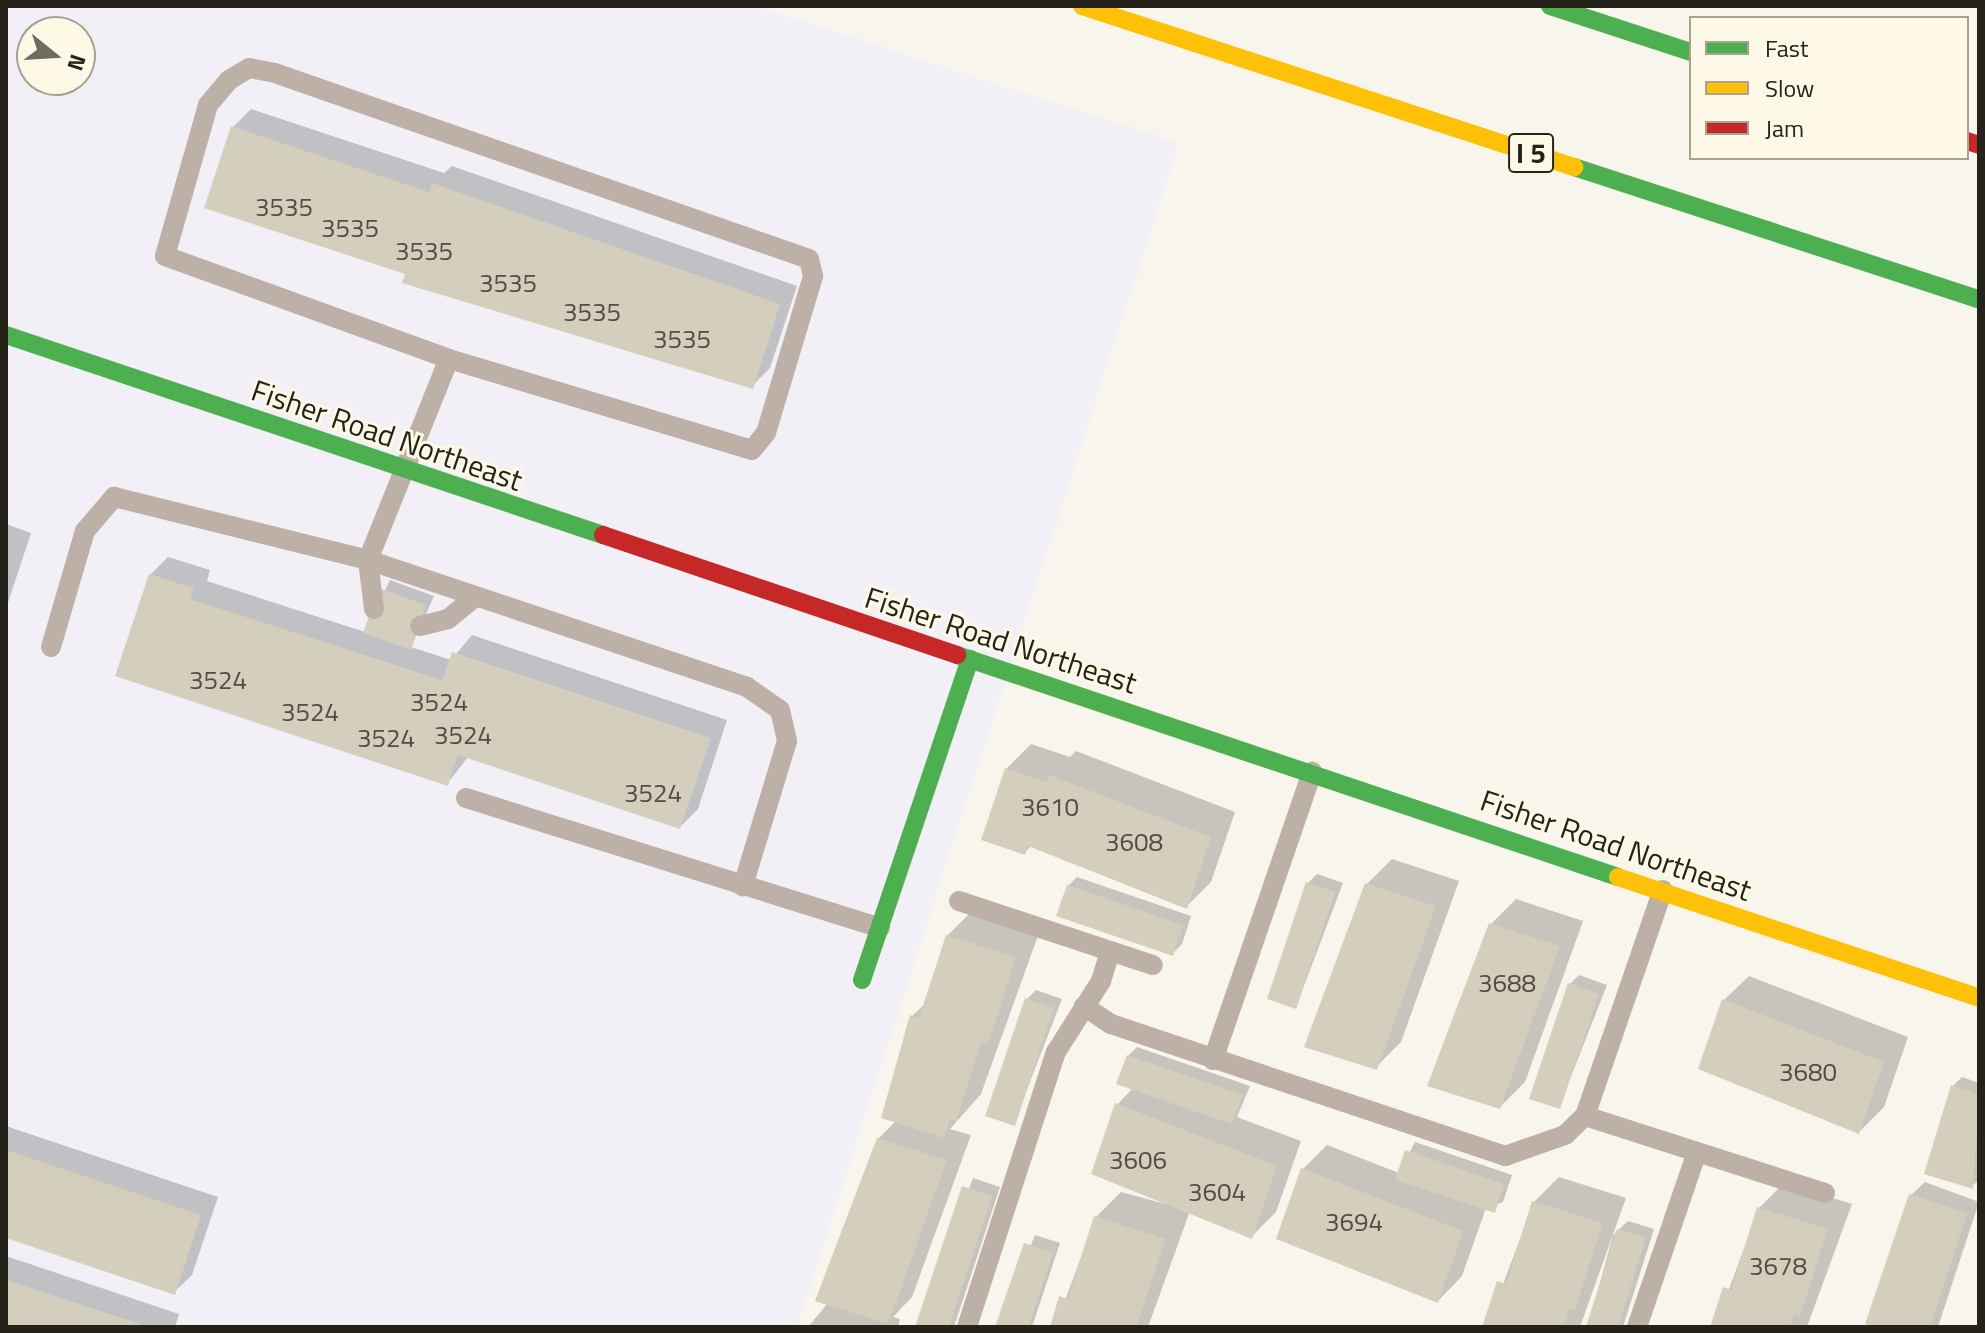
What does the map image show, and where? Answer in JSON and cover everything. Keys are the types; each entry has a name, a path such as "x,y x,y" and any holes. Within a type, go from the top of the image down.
{"main road":[{"name":"I 5","path":"1082,6 1979,299"},
{"path":"1550,6 1689,51"},
{"name":"Fisher Road Northeast","path":"6,335 1979,998"},
{"path":"862,980 970,659"}],"lane":[{"path":"249,68 275,73 809,259 809,291 766,433 752,450 449,359 165,256 208,105 229,80 249,68"},
{"path":"374,609 368,560 449,359"},
{"path":"51,647 85,531 114,497 148,500 368,560 747,687 780,710 787,741 743,886"},
{"path":"420,626 448,619 474,598"},
{"path":"1213,1060 1312,772"},
{"path":"466,798 880,928"},
{"path":"1084,1006 1111,1024 1505,1156 1565,1135 1585,1116 1663,890"},
{"path":"959,901 1153,965"},
{"path":"967,1327 1056,1052 1084,1006 1110,952"},
{"path":"1585,1116 1825,1193"},
{"path":"1637,1327 1697,1152"}],"shaded area":[{"path":"6,6 755,6 1179,143 797,1327 6,1327"}],"building":[{"path":"231,126 429,192 432,183 780,304 753,389 402,283 405,274 204,208"},
{"path":"149,574 194,588 190,599 442,680 452,652 711,738 680,829 458,755 448,786 115,676"},
{"path":"379,588 426,605 411,650 363,633"},
{"path":"1005,768 1047,782 1049,775 1211,837 1187,909 1028,846 1025,855 981,840"},
{"path":"1306,882 1335,892 1296,1009 1267,999"},
{"path":"1365,883 1436,906 1377,1070 1304,1047"},
{"path":"1067,885 1183,925 1173,956 1056,916"},
{"path":"1489,923 1560,946 1500,1109 1427,1086"},
{"path":"946,935 1016,957 988,1044 981,1042 956,1121 950,1119 944,1138 881,1118 910,1015 919,1018"},
{"path":"1568,983 1599,994 1560,1109 1529,1099"},
{"path":"1025,998 1054,1008 1015,1126 985,1116"},
{"path":"1722,999 1884,1062 1859,1134 1698,1069"},
{"path":"1127,1055 1243,1095 1232,1124 1116,1084"},
{"path":"1951,1085 1979,1094 1973,1189 1924,1174"},
{"path":"1115,1103 1277,1166 1252,1239 1091,1174"},
{"path":"877,1138 947,1160 888,1324 815,1301"},
{"path":"6,1150 201,1215 175,1295 6,1238"},
{"path":"1405,1150 1504,1184 1495,1213 1395,1180"},
{"path":"1301,1168 1463,1231 1438,1303 1276,1239"},
{"path":"962,1186 992,1196 949,1327 915,1327"},
{"path":"1909,1194 1967,1213 1930,1327 1873,1327 1865,1324"},
{"path":"1532,1201 1603,1223 1575,1310 1569,1308 1563,1327 1482,1327 1497,1281 1506,1284"},
{"path":"1757,1207 1828,1229 1800,1316 1794,1314 1790,1327 1710,1327 1723,1287 1731,1290"},
{"path":"1094,1216 1165,1239 1137,1326 1050,1327 1059,1296 1068,1299"},
{"path":"1617,1229 1646,1238 1618,1327 1586,1327"},
{"path":"1024,1243 1053,1252 1028,1327 995,1327"},
{"path":"6,1280 146,1326 146,1327 6,1327"}],"traffic: fast":[{"path":"1550,6 1689,51"},
{"path":"1574,167 1979,299"},
{"path":"6,335 603,535"},
{"path":"957,655 1618,877"},
{"path":"862,980 970,659"}],"traffic: slow":[{"path":"1082,6 1574,167"},
{"path":"1618,877 1979,998"}],"traffic: jam":[{"path":"1969,142 1979,145"},
{"path":"603,535 957,655"}]}
